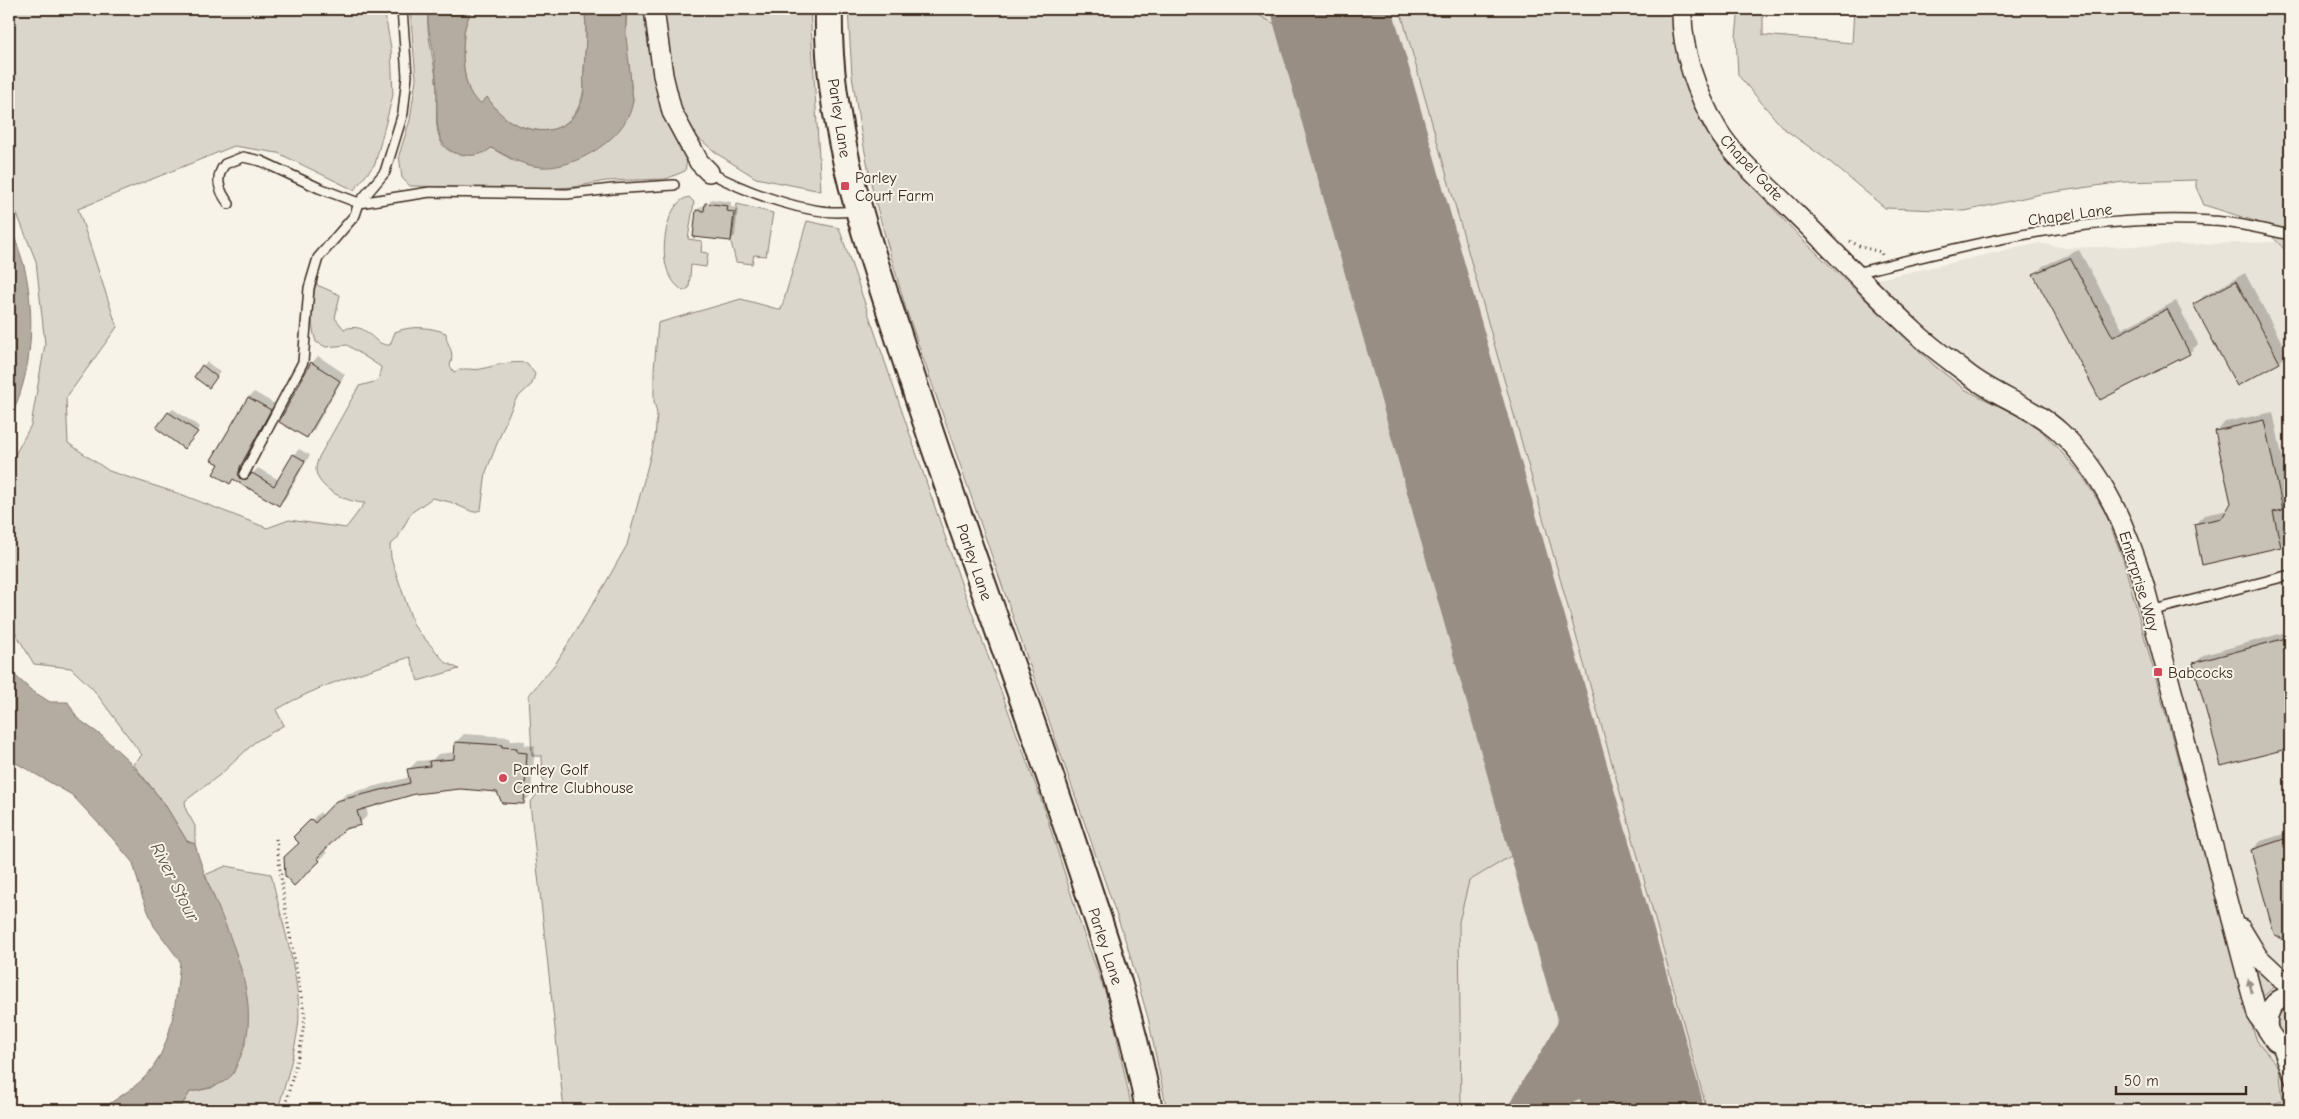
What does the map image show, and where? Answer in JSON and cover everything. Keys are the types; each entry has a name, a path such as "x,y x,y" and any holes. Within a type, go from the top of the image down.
{"main road":[{"name":"Parley Lane","path":"829,9 832,81 844,150 858,209 921,409 1048,769 1105,940 1135,1044 1149,1110"}],"street":[{"path":"654,9 664,75 672,112 699,162 709,172"},
{"name":"Chapel Gate","path":"1682,9 1686,47 1694,77 1704,104 1718,130 1731,149 1856,273"},
{"name":"Enterprise Way","path":"1856,273 1916,333 1972,377 2041,417 2060,432 2082,456 2112,502 2130,540 2231,911 2257,1014 2278,1040"},
{"name":"Enterprise Way","path":"2231,911 2258,957 2290,987"},
{"path":"2278,1040 2268,1014 2278,1000 2290,996"}],"lane":[{"path":"244,474 303,362 309,288 318,258 355,215 360,203 385,172 403,113 407,76 402,9"},
{"path":"229,204 219,187 218,177 225,164 243,157 262,161 318,188 360,203 430,192 568,194 674,185"},
{"path":"709,172 727,182 759,195 796,205 835,213 858,209"},
{"name":"Chapel Lane","path":"1856,273 1990,240 2104,223 2213,220 2290,235"},
{"path":"2150,612 2290,575"},
{"path":"2278,1040 2290,1082"}],"path":[{"path":"1847,240 1861,248 1880,252 1887,265"},
{"path":"276,839 286,914 306,1016 301,1044 284,1110"}],"shaded area":[{"path":"9,9 384,9 391,48 393,95 375,164 354,190 278,153 234,146 78,209 117,327 66,398 68,443 109,471 183,495 267,528 289,520 346,528 365,503 342,498 327,489 317,476 316,466 319,457 359,386 378,381 381,367 347,345 326,347 316,342 312,326 312,310 317,278 317,285 340,295 335,318 344,329 360,328 378,342 390,345 395,332 414,328 434,329 446,333 452,356 450,366 454,372 462,369 481,369 504,364 527,363 535,374 532,384 516,399 507,418 486,472 481,510 473,512 450,502 432,498 411,513 397,539 390,545 391,558 414,626 445,662 459,669 418,681 410,657 325,686 276,710 284,725 255,742 221,774 185,801 186,810 195,826 195,844 187,841 164,803 133,764 142,755 93,689 71,668 34,664 9,622 9,466 31,425 45,344 36,261 9,194"},
{"path":"410,9 428,9 428,30 437,94 437,126 442,144 446,149 454,153 488,150 491,148 516,162 633,100 625,41 627,9 649,9 647,33 650,56 688,155 685,171 666,179 606,181 573,187 536,189 410,186 402,178 399,155 410,120 416,79"},
{"path":"471,9 584,9 586,32 584,90 581,102 567,122 545,131 520,126 502,115 487,97 481,104 475,99 467,83 463,63 464,32"},
{"path":"660,9 810,9 821,191 756,178 719,155 691,132 675,96"},
{"path":"848,9 1674,9 1680,63 1689,94 1703,127 1721,153 1802,239 1851,285 2039,243 2066,248 2277,242 2290,255 2290,1110 1167,1110 1148,1018 1127,945 906,309 874,197 859,122 852,75"},
{"path":"848,9 1247,9 1275,24 1511,856 1469,881 1459,922 1461,1110 1167,1110 1148,1018 1127,945 906,309 874,197 859,122 852,75"},
{"path":"1400,9 1674,9 1680,63 1689,94 1703,127 1721,153 1802,239 1936,367 1966,390 2015,414 2042,431 2082,475 2105,512 2123,559 2250,1021 2257,1041 2279,1067 2283,1101 2247,1110 1707,1110 1629,824"},
{"path":"1739,9 1763,9 1763,35 1852,43 1854,9 2290,9 2290,255 2258,222 2204,205 2196,187 2196,180 2123,182 2041,194 1965,211 1885,208 1830,162 1783,128 1738,75 1736,36"},
{"path":"689,197 694,202 688,239 702,241 701,252 708,253 706,267 691,265 689,288 683,291 673,281 667,269 664,251 670,217 675,207"},
{"path":"737,204 773,213 766,256 754,255 752,264 736,262 731,242"},
{"path":"807,221 839,228 961,583 1043,805 1083,932 1111,1008 1132,1110 564,1110 530,803 543,787 542,756 532,756 529,695 556,663 627,545 655,438 657,414 654,401 654,370 658,323 741,299 781,310"},
{"path":"226,866 271,874 290,952 298,993 298,1028 292,1059 278,1110 179,1110 190,1092 212,1088 228,934 205,875"},
{"path":"2251,961 2277,985 2261,998"},
{"path":"2290,1007 2290,1037 2279,1030 2278,1022 2283,1010"}],"water":[{"path":"428,9 471,9 464,32 463,53 463,63 470,92 481,103 487,97 502,115 513,123 535,130 545,130 562,126 569,121 580,107 583,98 586,32 584,9 627,9 626,38 633,100 630,114 611,138 584,157 569,163 541,167 514,160 491,148 482,154 475,155 463,155 453,152 442,141 437,124 436,77 428,23"},
{"path":"9,221 26,273 31,333 22,386 9,420"},
{"name":"River Stour","path":"9,670 31,690 50,702 68,702 77,718 102,736 129,761 164,803 187,841 195,844 225,923 243,978 248,1006 247,1033 240,1058 232,1075 218,1085 190,1092 179,1110 101,1110 144,1078 154,1066 161,1053 171,1023 180,961 154,926 142,896 133,863 113,839 72,795 9,759"}],"building":[{"path":"705,203 728,206 727,211 734,212 731,241 693,237 696,210 704,211"},
{"path":"2070,258 2113,337 2167,309 2190,354 2100,400 2033,274"},
{"path":"2236,281 2280,363 2237,386 2193,304"},
{"path":"311,362 340,381 307,438 279,422"},
{"path":"202,365 217,377 209,388 194,377"},
{"path":"248,397 271,410 240,467 239,478 247,479 252,473 274,486 293,454 305,461 279,506 233,479 230,484 213,474 219,464 211,460"},
{"path":"168,412 198,432 184,449 156,428"},
{"path":"2264,420 2283,510 2273,512 2281,547 2202,565 2194,524 2222,518 2231,503 2215,431"},
{"path":"2290,637 2290,748 2221,766 2193,663"},
{"path":"455,742 502,745 502,747 517,748 517,752 527,753 524,804 502,803 497,792 460,789 415,794 357,811 361,825 345,829 317,858 320,861 294,886 285,876 284,857 299,843 293,837 311,819 315,823 336,801 410,783 407,769 430,766 429,761 454,759"},
{"path":"2290,837 2290,944 2274,934 2251,850"}],"taxiway":[{"path":"1323,9 1337,32"},
{"path":"1534,1110 1572,1048 1584,1022 1593,993 1599,947"},
{"path":"1545,1090 1572,1077 1595,1076 1605,1080 1614,1087 1634,1110"}],"runway":[{"path":"1331,9 1644,1110"}],"place":[{"name":"Parley Court Farm","path":"845,186"},
{"name":"Babcocks","path":"2158,672"},
{"name":"Parley Golf Centre Clubhouse","path":"503,778"}]}
